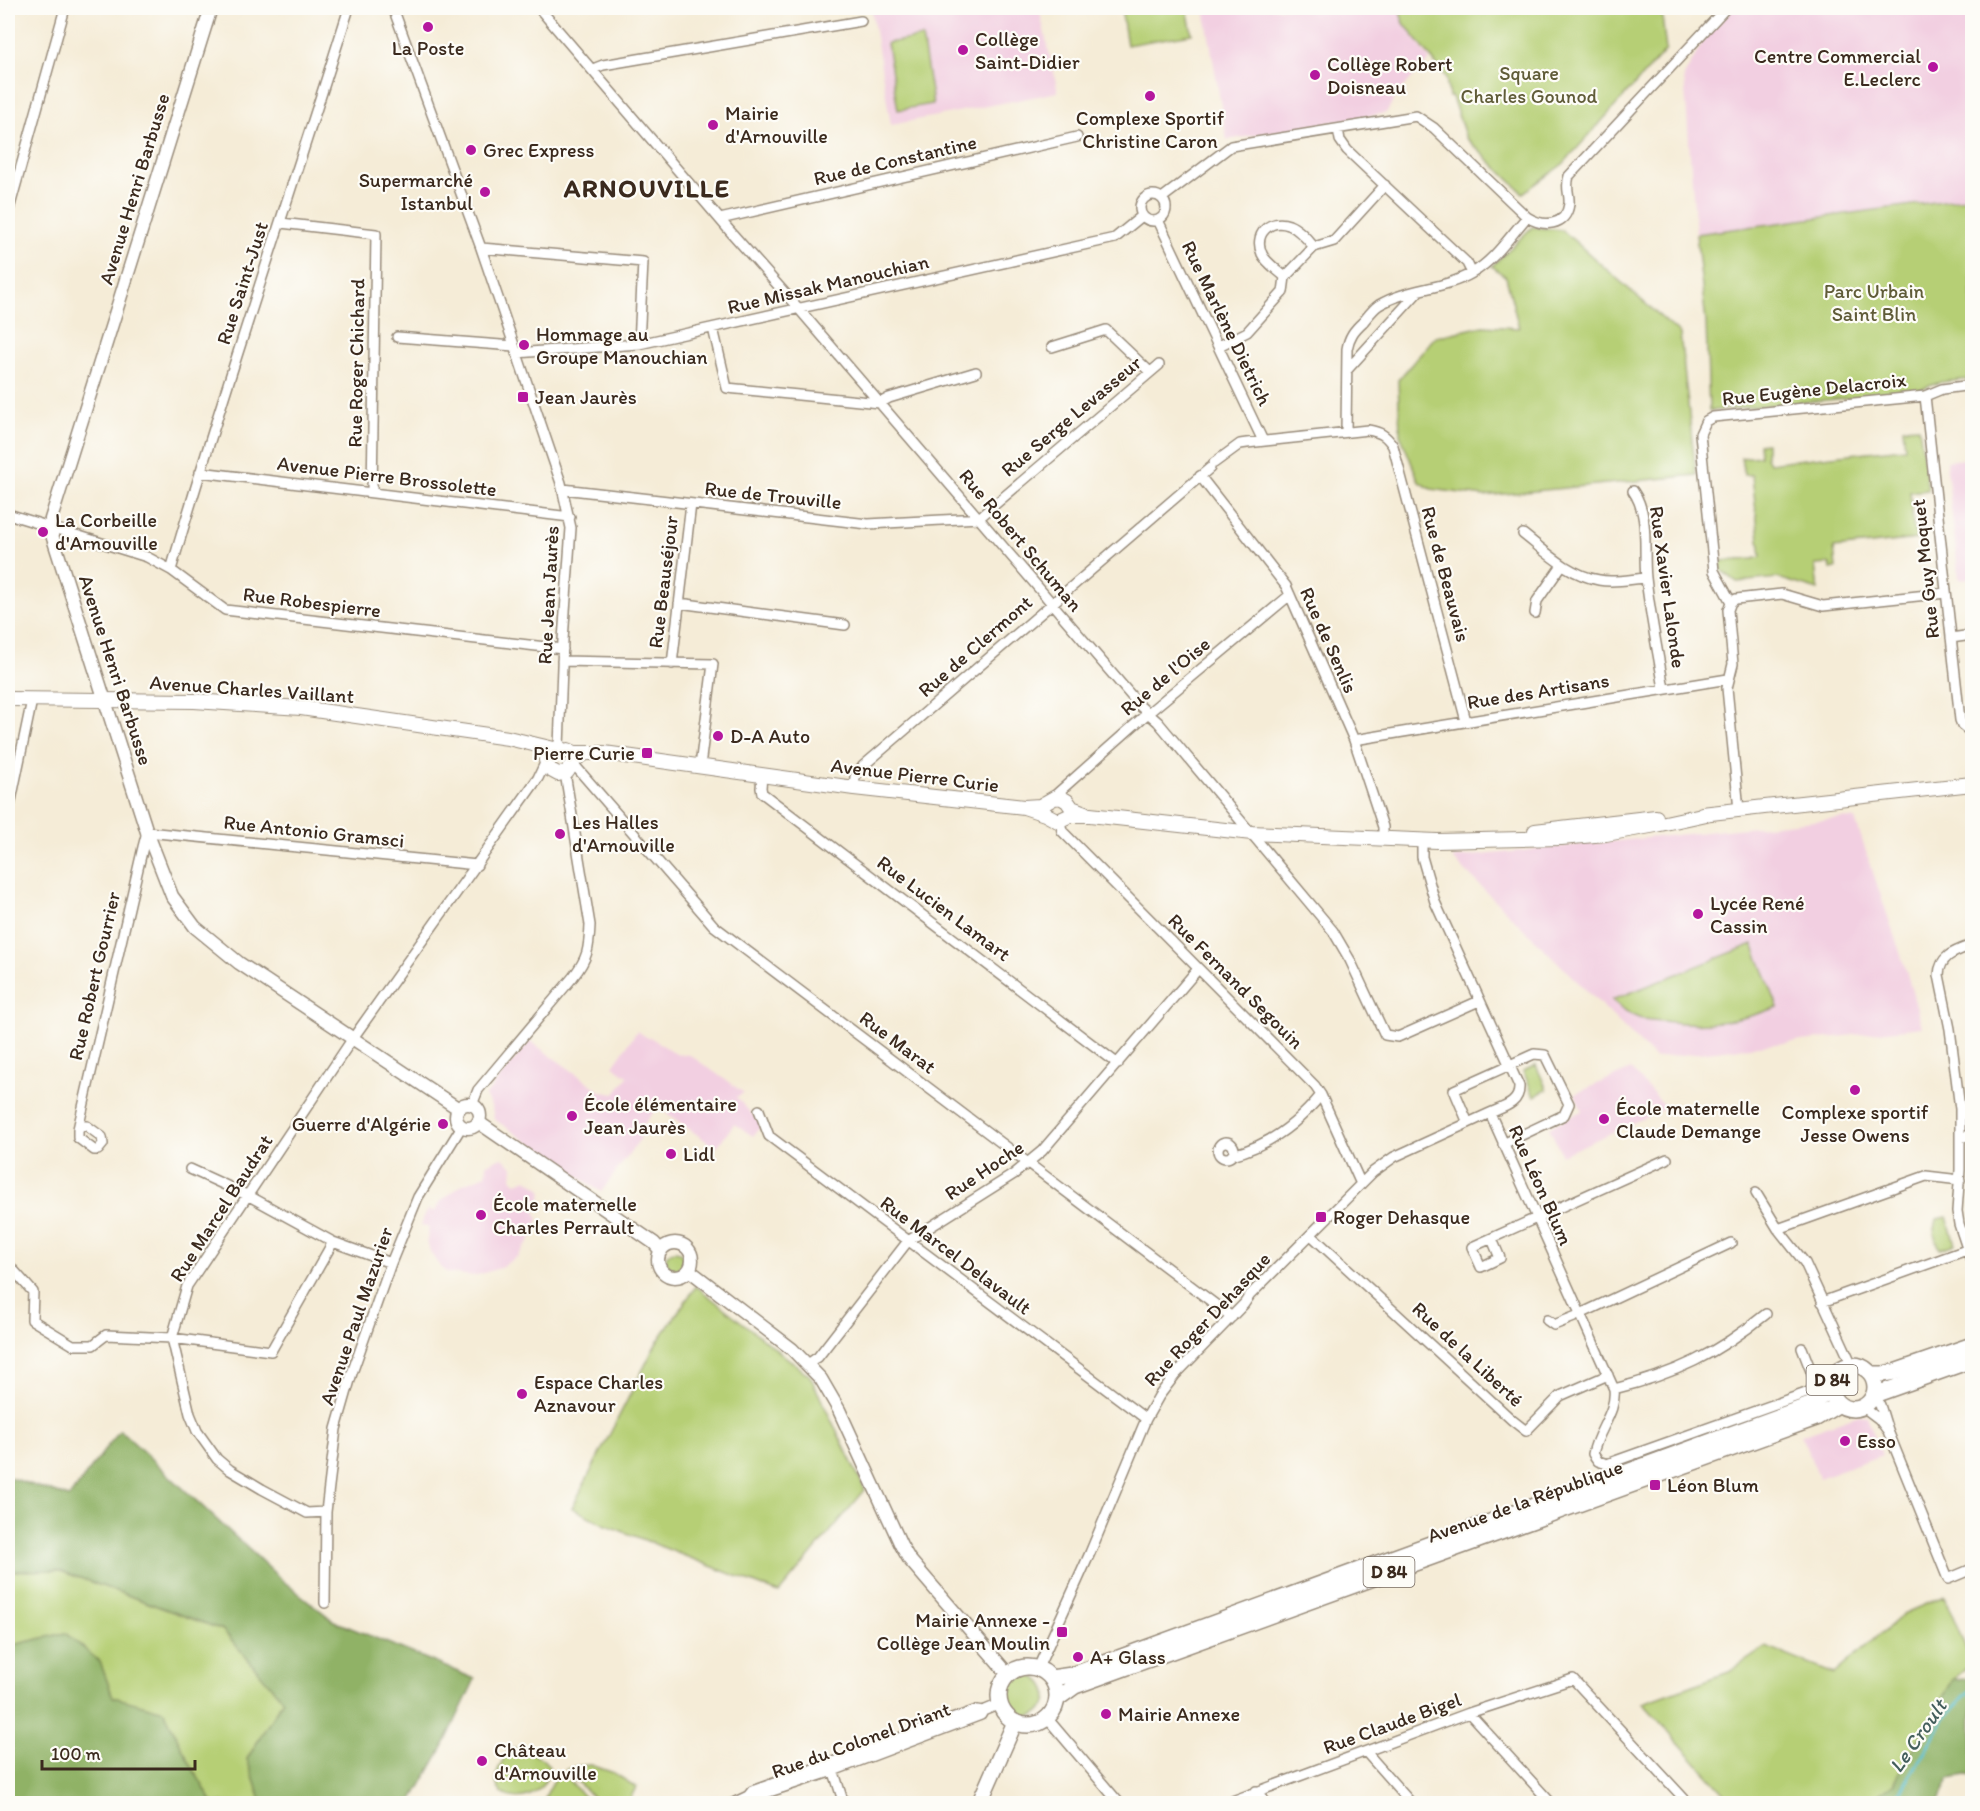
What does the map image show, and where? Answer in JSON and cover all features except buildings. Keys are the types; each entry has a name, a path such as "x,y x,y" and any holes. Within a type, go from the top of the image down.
{"main road":[{"name":"Avenue Charles Vaillant","path":"8,699 194,701 307,708 528,742 563,761"},
{"name":"Avenue Pierre Curie","path":"563,761 604,753 854,788 1024,807 1059,806 1090,815 1252,833 1422,842 1470,840 1559,828 1972,785"},
{"name":"D 84","path":"1871,1374 1894,1372 1972,1345"},
{"name":"D 84","path":"1870,1400 1874,1380 1871,1374 1859,1365 1845,1366 1834,1376 1831,1390 1839,1404 1850,1409 1972,1360"},
{"name":"Avenue de la République","path":"1051,1678 1072,1675 1810,1405 1831,1390"},
{"name":"Avenue de la République","path":"1057,1699 1076,1686 1816,1418 1839,1404"},
{"path":"1022,1667 1038,1668 1051,1678 1056,1686 1057,1699 1052,1712 1047,1718 1035,1724 1015,1722 1003,1712 999,1688 1008,1674 1022,1667"},
{"path":"979,1803 1015,1722"}],"street":[{"path":"8,213 64,8"},
{"name":"Avenue Henri Barbusse","path":"211,8 54,508 51,519 52,535 147,832 172,896 195,927 239,963 459,1109"},
{"name":"Rue Saint-Just","path":"171,570 200,472 349,8"},
{"name":"Rue Jean Jaurès","path":"393,8 482,248 563,489 571,528 562,661 563,761 588,915 589,949 584,963 478,1090 472,1105"},
{"name":"Rue Robert Schuman","path":"540,8 786,297 799,309 1052,603 1158,722 1333,931 1350,960 1385,1035 1398,1037 1479,1001"},
{"path":"1162,198 1231,146 1416,116 1434,128 1527,217 1536,223 1545,225 1557,222 1569,207 1566,184 1569,176 1726,8"},
{"path":"593,69 615,63 861,21"},
{"path":"1338,129 1340,140 1347,150 1467,263 1472,273"},
{"name":"Rue de Constantine","path":"720,219 1077,136"},
{"path":"1219,346 1247,332 1283,292 1285,278 1314,247 1334,241 1385,185"},
{"path":"1154,195 1162,198 1166,210 1158,220 1149,221 1142,216 1140,204 1146,196 1154,195"},
{"name":"Rue Missak Manouchian","path":"515,350 639,344 1115,238 1142,216"},
{"path":"1346,432 1349,338 1356,328 1378,306 1393,299 1454,282 1472,273 1486,262 1527,217"},
{"name":"Rue Marlène Dietrich","path":"1158,220 1263,441"},
{"name":"Rue Roger Chichard","path":"281,223 376,234 372,492"},
{"path":"1285,278 1263,256 1260,240 1265,228 1271,224 1288,224 1301,233 1314,247"},
{"path":"482,248 643,262 639,344"},
{"path":"1347,370 1419,292"},
{"path":"713,328 727,388 880,403 889,398 976,372"},
{"path":"1052,347 1106,330 1150,372"},
{"path":"397,338 515,350"},
{"name":"Rue Serge Levasseur","path":"980,518 1159,365"},
{"name":"Rue Eugène Delacroix","path":"1731,602 1714,571 1700,434 1706,421 1713,417 1925,396 1941,389 1972,385"},
{"name":"Rue Guy Moquet","path":"1925,396 1960,720 1962,725 1972,733"},
{"name":"Rue de Clermont","path":"854,788 855,777 863,766 1212,465 1240,444 1368,430 1380,432 1388,438"},
{"name":"Rue de Beauvais","path":"1388,438 1393,446 1466,721"},
{"name":"Avenue Pierre Brossolette","path":"200,472 570,517"},
{"name":"Rue de Senlis","path":"1200,476 1286,586 1354,740 1383,827 1383,840"},
{"name":"Rue de Trouville","path":"563,489 868,524 980,518"},
{"name":"Rue Xavier Lalonde","path":"1632,491 1640,502 1646,578 1664,689"},
{"name":"Rue Beauséjour","path":"672,664 691,504"},
{"name":"Rue Robespierre","path":"8,514 147,557 171,570 225,610 563,649"},
{"path":"1523,534 1562,565 1588,578 1600,580 1646,578"},
{"path":"1535,613 1537,601 1562,565"},
{"path":"1739,810 1727,688 1733,664 1728,610 1731,602 1736,598 1782,594 1823,606 1946,593"},
{"name":"Rue de l'Oise","path":"1059,806 1149,714 1290,595"},
{"path":"679,603 844,625"},
{"path":"1951,638 1972,636"},
{"path":"562,661 713,664 700,766"},
{"name":"Rue des Artisans","path":"1354,740 1728,679"},
{"path":"8,815 32,700"},
{"name":"Rue Marcel Baudrat","path":"326,1512 307,1513 230,1470 217,1459 197,1431 190,1414 172,1338 187,1286 353,1038 477,865 563,761"},
{"name":"Rue Marat","path":"563,761 714,926 1232,1317"},
{"name":"Rue Lucien Lamart","path":"762,775 762,793 1118,1064"},
{"name":"Rue Fernand Segouin","path":"1059,806 1062,831 1315,1086 1361,1184"},
{"name":"Rue Antonio Gramsci","path":"147,832 477,865"},
{"name":"Rue Robert Gourrier","path":"78,1129 147,832"},
{"name":"Rue Léon Blum","path":"1422,842 1422,857 1435,902 1519,1086 1515,1101 1490,1113 1614,1389"},
{"path":"1972,945 1953,952 1944,958 1939,966 1956,1075 1961,1138 1957,1211 1959,1224 1970,1249 1972,1263"},
{"name":"Rue Hoche","path":"808,1364 818,1357 908,1241 1029,1164 1198,969"},
{"path":"1468,1123 1454,1090 1533,1054 1545,1055 1569,1104 1564,1115 1503,1144"},
{"path":"1232,1155 1282,1134 1321,1095"},
{"path":"465,1105 472,1105 478,1110 478,1122 473,1127 462,1126 456,1116 459,1109 465,1105"},
{"name":"Rue Marcel Delavault","path":"759,1110 769,1136 1146,1419"},
{"name":"Rue Roger Dehasque","path":"1038,1668 1090,1553 1146,1419 1159,1396 1175,1375 1232,1317 1250,1295 1361,1184 1394,1157 1490,1113"},
{"path":"478,1122 654,1243 661,1251"},
{"name":"Avenue Paul Mazurier","path":"325,1603 326,1512 336,1429 352,1373 391,1263 418,1197 462,1126"},
{"path":"1961,1138 1972,1134"},
{"path":"1492,1239 1667,1159"},
{"path":"190,1168 249,1196 333,1242 391,1263"},
{"path":"1778,1229 1926,1176 1960,1180"},
{"path":"1756,1193 1778,1229 1805,1263 1852,1365"},
{"name":"Rue de la Liberté","path":"1311,1235 1526,1431 1560,1396 1608,1375"},
{"path":"8,1264 33,1292 32,1320 73,1345 93,1345 106,1335 172,1338 271,1351 333,1242"},
{"path":"675,1243 685,1246 693,1260 689,1270 681,1276 666,1275 658,1262 664,1247 675,1243"},
{"path":"1547,1320 1554,1325 1579,1315 1731,1244"},
{"path":"1822,1302 1970,1249"},
{"path":"689,1270 792,1349 808,1364 830,1391 909,1559 1008,1674"},
{"path":"1766,1314 1742,1333 1697,1361 1649,1380 1614,1389 1615,1400 1594,1444 1593,1454 1598,1461 1607,1464 1809,1392 1816,1384 1802,1348"},
{"path":"1870,1400 1888,1431"},
{"path":"1870,1400 1880,1406 1948,1579 1972,1569"},
{"name":"Rue Claude Bigel","path":"1224,1803 1468,1713 1573,1679 1689,1803"},
{"name":"Rue du Colonel Driant","path":"731,1803 748,1796 752,1791 832,1767 977,1710 983,1711 1000,1704"},
{"path":"1468,1713 1552,1803"},
{"path":"1047,1718 1120,1803"},
{"path":"1366,1752 1412,1803"},
{"path":"832,1767 844,1803"},
{"path":"1256,1791 1267,1803"}],"shaded area":[{"name":"Collège Saint-Didier","path":"871,8 1039,8 1058,92 891,125"},
{"name":"Collège Robert Doisneau","path":"1204,8 1399,8 1403,22 1430,60 1399,91 1386,113 1227,140"},
{"path":"1734,8 1972,8 1972,197 1696,234 1684,76 1705,38"},
{"path":"1972,458 1972,578 1959,579 1946,461"},
{"name":"Lycée René Cassin","path":"1843,818 1855,819 1906,970 1922,1027 1655,1058 1452,858"},
{"name":"École élémentaire Jean Jaurès","path":"637,1031 676,1054 690,1055 744,1093 736,1097 762,1125 753,1136 734,1124 716,1148 658,1107 642,1126 640,1139 601,1192 494,1119 492,1108 485,1096 530,1041 602,1092 615,1094 628,1076 613,1066"},
{"name":"École maternelle Claude Demange","path":"1631,1069 1666,1108 1562,1155 1549,1127 1582,1111 1575,1094"},
{"name":"École maternelle Charles Perrault","path":"501,1157 513,1166 512,1180 517,1183 527,1179 542,1190 540,1205 534,1208 538,1219 533,1235 518,1256 500,1268 474,1276 447,1273 430,1252 427,1241 428,1227 421,1225 424,1217 428,1209 434,1212 441,1201 463,1184 486,1175 487,1164"},
{"path":"1859,1415 1867,1416 1882,1455 1819,1478 1801,1435"}],"green space":[{"path":"1121,8 1187,8 1192,34 1127,45"},
{"name":"Square Charles Gounod","path":"1399,8 1661,8 1666,50 1563,164 1523,193 1466,138 1452,97 1449,97 1446,77 1403,22"},
{"path":"922,37 933,104 898,110 887,43"},
{"name":"Parc Urbain Saint Blin","path":"1972,197 1972,379 1941,382 1912,392 1709,411 1706,322 1696,234"},
{"path":"1532,227 1562,230 1680,334 1696,475 1484,496 1431,489 1419,482 1400,434 1398,380 1435,337 1483,326 1519,328 1506,277 1492,266"},
{"path":"1919,427 1928,490 1910,492 1914,532 1916,532 1917,539 1834,548 1836,568 1831,569 1830,564 1815,565 1818,590 1778,578 1737,582 1721,570 1720,561 1761,557 1752,475 1744,475 1741,458 1760,456 1759,444 1766,443 1766,457 1769,463 1905,448 1903,428"},
{"path":"1753,944 1778,1007 1735,1020 1678,1023 1639,1018 1628,1013 1612,1000"},
{"path":"1536,1065 1547,1090 1534,1096 1523,1071"},
{"path":"1947,1217 1955,1244 1940,1249 1934,1234 1937,1219"},
{"path":"671,1251 679,1251 684,1256 682,1267 671,1269 666,1264 666,1256"},
{"path":"696,1286 810,1376 865,1490 779,1593 604,1524 572,1508 656,1344"},
{"path":"120,1430 283,1581 334,1621 475,1679 443,1747 411,1803 262,1803 247,1759 283,1700 223,1630 58,1570 8,1571 8,1477 69,1497"},
{"path":"58,1570 223,1630 283,1700 247,1759 262,1803 213,1803 164,1712 113,1697 100,1662 65,1633 8,1646 8,1571"},
{"path":"1944,1596 1972,1663 1953,1680 1893,1784 1866,1803 1733,1803 1643,1703 1729,1672 1766,1647 1834,1674 1903,1614"},
{"path":"65,1633 100,1662 113,1697 164,1711 190,1764 213,1803 8,1803 8,1646"},
{"path":"1027,1676 1041,1682 1047,1696 1041,1710 1027,1716 1013,1710 1007,1696 1013,1682"},
{"path":"1972,1676 1972,1777 1949,1779 1938,1803 1866,1803 1893,1784 1953,1680 1967,1679"},
{"path":"514,1748 534,1754 549,1767 545,1781 537,1791 516,1798 506,1795 499,1789 496,1779 507,1753"},
{"path":"591,1765 614,1773 636,1787 628,1803 598,1803 566,1770"},
{"path":"561,1772 590,1803 548,1803 545,1797"}],"waterway":[{"name":"Le Croult","path":"1890,1804 1896,1800 1943,1720 1972,1688"}],"place":[{"name":"La Poste","path":"428,27"},
{"name":"Collège Saint-Didier","path":"963,50"},
{"name":"Centre Commercial E.Leclerc","path":"1933,67"},
{"name":"Collège Robert Doisneau","path":"1315,75"},
{"name":"Complexe Sportif Christine Caron","path":"1150,96"},
{"name":"Mairie d'Arnouville","path":"713,125"},
{"name":"Grec Express","path":"471,150"},
{"name":"Supermarché Istanbul","path":"485,192"},
{"name":"Hommage au Groupe Manouchian","path":"524,345"},
{"name":"Jean Jaurès","path":"523,397"},
{"name":"La Corbeille d'Arnouville","path":"43,532"},
{"name":"D-A Auto","path":"718,736"},
{"name":"Pierre Curie","path":"647,753"},
{"name":"Les Halles d'Arnouville","path":"560,834"},
{"name":"Lycée René Cassin","path":"1698,914"},
{"name":"Complexe sportif Jesse Owens","path":"1855,1090"},
{"name":"École élémentaire Jean Jaurès","path":"572,1116"},
{"name":"École maternelle Claude Demange","path":"1604,1119"},
{"name":"Guerre d'Algérie","path":"443,1124"},
{"name":"Lidl","path":"671,1154"},
{"name":"École maternelle Charles Perrault","path":"481,1215"},
{"name":"Roger Dehasque","path":"1321,1217"},
{"name":"Espace Charles Aznavour","path":"522,1394"},
{"name":"Esso","path":"1845,1441"},
{"name":"Léon Blum","path":"1655,1485"},
{"name":"Mairie Annexe - Collège Jean Moulin","path":"1062,1632"},
{"name":"A+ Glass","path":"1078,1657"},
{"name":"Mairie Annexe","path":"1106,1714"},
{"name":"Château d'Arnouville","path":"482,1761"}],"district":[{"name":"ARNOUVILLE","path":"647,188"}]}
